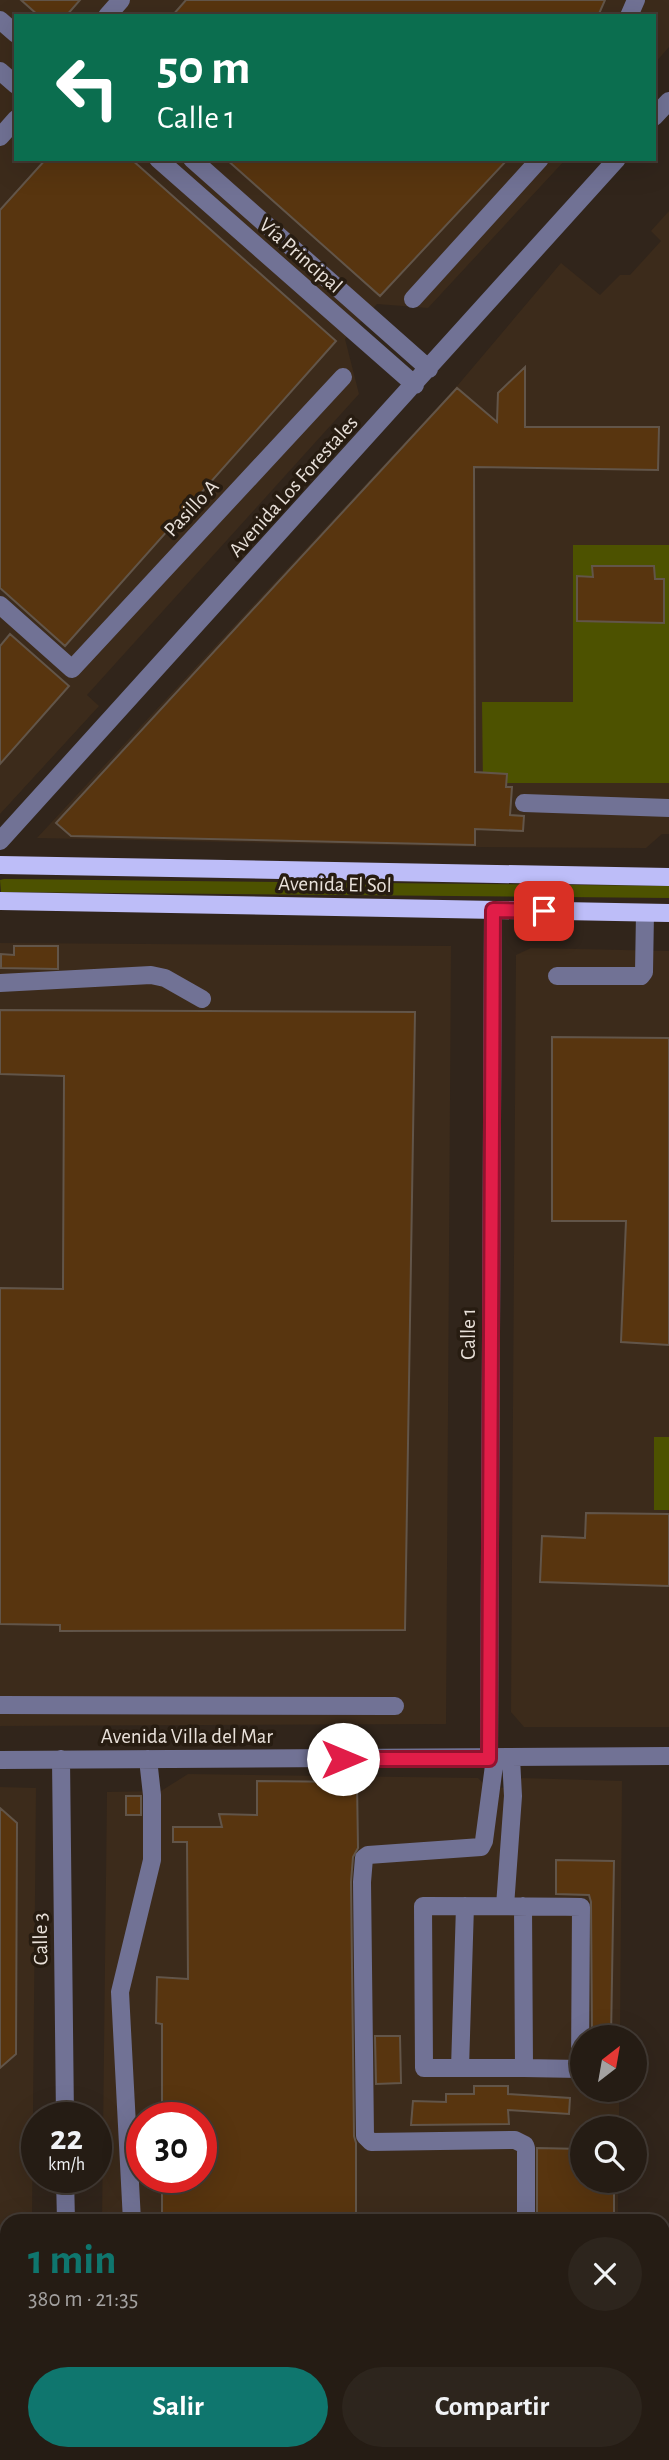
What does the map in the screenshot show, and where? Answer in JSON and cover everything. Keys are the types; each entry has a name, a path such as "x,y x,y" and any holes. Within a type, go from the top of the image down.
{"main road":[{"name":"Avenida El Sol","path":"0,865 669,877"},
{"name":"Avenida El Sol","path":"0,901 669,913"}],"street":[{"path":"109,14 121,0"},
{"path":"0,20 14,32"},
{"path":"0,71 14,83"},
{"path":"656,115 669,101"},
{"path":"0,137 14,121"},
{"name":"Vía Principal","path":"160,161 415,385"},
{"path":"194,161 429,369"},
{"path":"413,299 538,161"},
{"name":"Avenida Los Forestales","path":"0,841 615,161"},
{"name":"Pasillo A","path":"0,605 72,669 343,377"},
{"path":"524,803 669,807"},
{"name":"Calle 1","path":"493,910 498,1758"},
{"path":"557,976 641,976 645,972 645,913"},
{"path":"0,983 151,975 165,978 202,999"},
{"path":"0,1704 396,1706"},
{"name":"Avenida Villa del Mar","path":"0,1760 669,1756"},
{"path":"498,1758 513,1796 514,1906 524,2068"},
{"path":"498,1758 481,1847 368,1855 364,1858 365,2136 371,2142 520,2141 526,2148 526,2214"},
{"name":"Calle 3","path":"61,1759 65,2102"},
{"path":"132,2214 120,1992 152,1860 152,1796 148,1759"},
{"path":"422,1906 465,1906 581,1908 580,2069 424,2068 422,1906"},
{"path":"460,2068 465,1906"},
{"path":"65,2193 66,2214"}],"shaded area":[{"path":"0,0 669,0 669,47 656,62 656,14 14,14 14,161 564,161 428,308 377,304 345,339 359,394 87,695 99,706 0,814"},
{"path":"669,211 669,834 662,834 646,848 37,838 458,385 561,263 600,295 620,275 630,275 661,241 651,231"},
{"path":"573,545 669,545 669,783 483,783 482,702 573,702"},
{"path":"0,880 669,886 669,898 1,892"},
{"path":"0,943 451,946 446,1724 0,1726"},
{"path":"531,948 669,951 669,1727 524,1727 511,1712 516,955"},
{"path":"654,1437 669,1437 669,1510 654,1510"},
{"path":"188,1774 478,1778 487,1787 512,1788 522,1778 622,1781 620,2025 570,2025 570,2102 619,2102 619,2116 570,2116 570,2193 618,2193 618,2214 102,2214 102,2193 112,2193 112,2102 103,2102 107,1792 161,1791"},
{"path":"0,1787 36,1788 33,2102 21,2102 21,2193 32,2193 32,2214 0,2214"}],"building":[{"path":"21,0 80,0 68,14 37,14"},
{"path":"186,0 605,0 599,14 174,14"},
{"path":"44,161 133,161 336,341 65,646 0,588 0,210"},
{"path":"228,161 506,161 380,296"},
{"path":"525,367 525,427 659,427 658,470 474,467 475,772 507,774 506,787 512,787 510,815 524,816 523,831 475,829 475,845 71,836 56,823 457,388 497,422 498,393"},
{"path":"592,566 654,566 655,579 664,579 664,623 577,621 577,576 593,577"},
{"path":"10,634 69,686 0,764 0,646"},
{"path":"14,946 58,946 58,969 1,968 1,954 14,955"},
{"path":"0,1010 415,1012 405,1630 60,1631 60,1625 0,1624 0,1288 63,1289 64,1076 0,1074"},
{"path":"552,1037 669,1038 669,1345 621,1342 626,1221 552,1221"},
{"path":"586,1513 669,1514 669,1586 540,1582 542,1536 585,1538"},
{"path":"257,1781 357,1782 358,1848 353,1857 351,1882 356,2214 162,2213 162,2193 217,2193 217,2102 162,2102 162,2024 156,2023 157,1977 188,1979 187,1842 173,1842 173,1827 222,1827 219,1814 257,1815"},
{"path":"126,1796 141,1796 141,1815 126,1815"},
{"path":"0,1808 17,1823 16,2054 0,2068"},
{"path":"556,1860 614,1861 611,2025 592,2025 589,1895 556,1894"},
{"path":"375,2036 400,2036 401,2083 376,2084"},
{"path":"474,2086 508,2086 508,2094 570,2098 569,2114 508,2110 509,2124 411,2125 413,2101 446,2102 446,2094 474,2094"},
{"path":"537,2148 570,2149 570,2193 614,2193 614,2214 537,2214"}],"route":[{"path":"343,1759 489,1759 493,910 544,911"}]}
